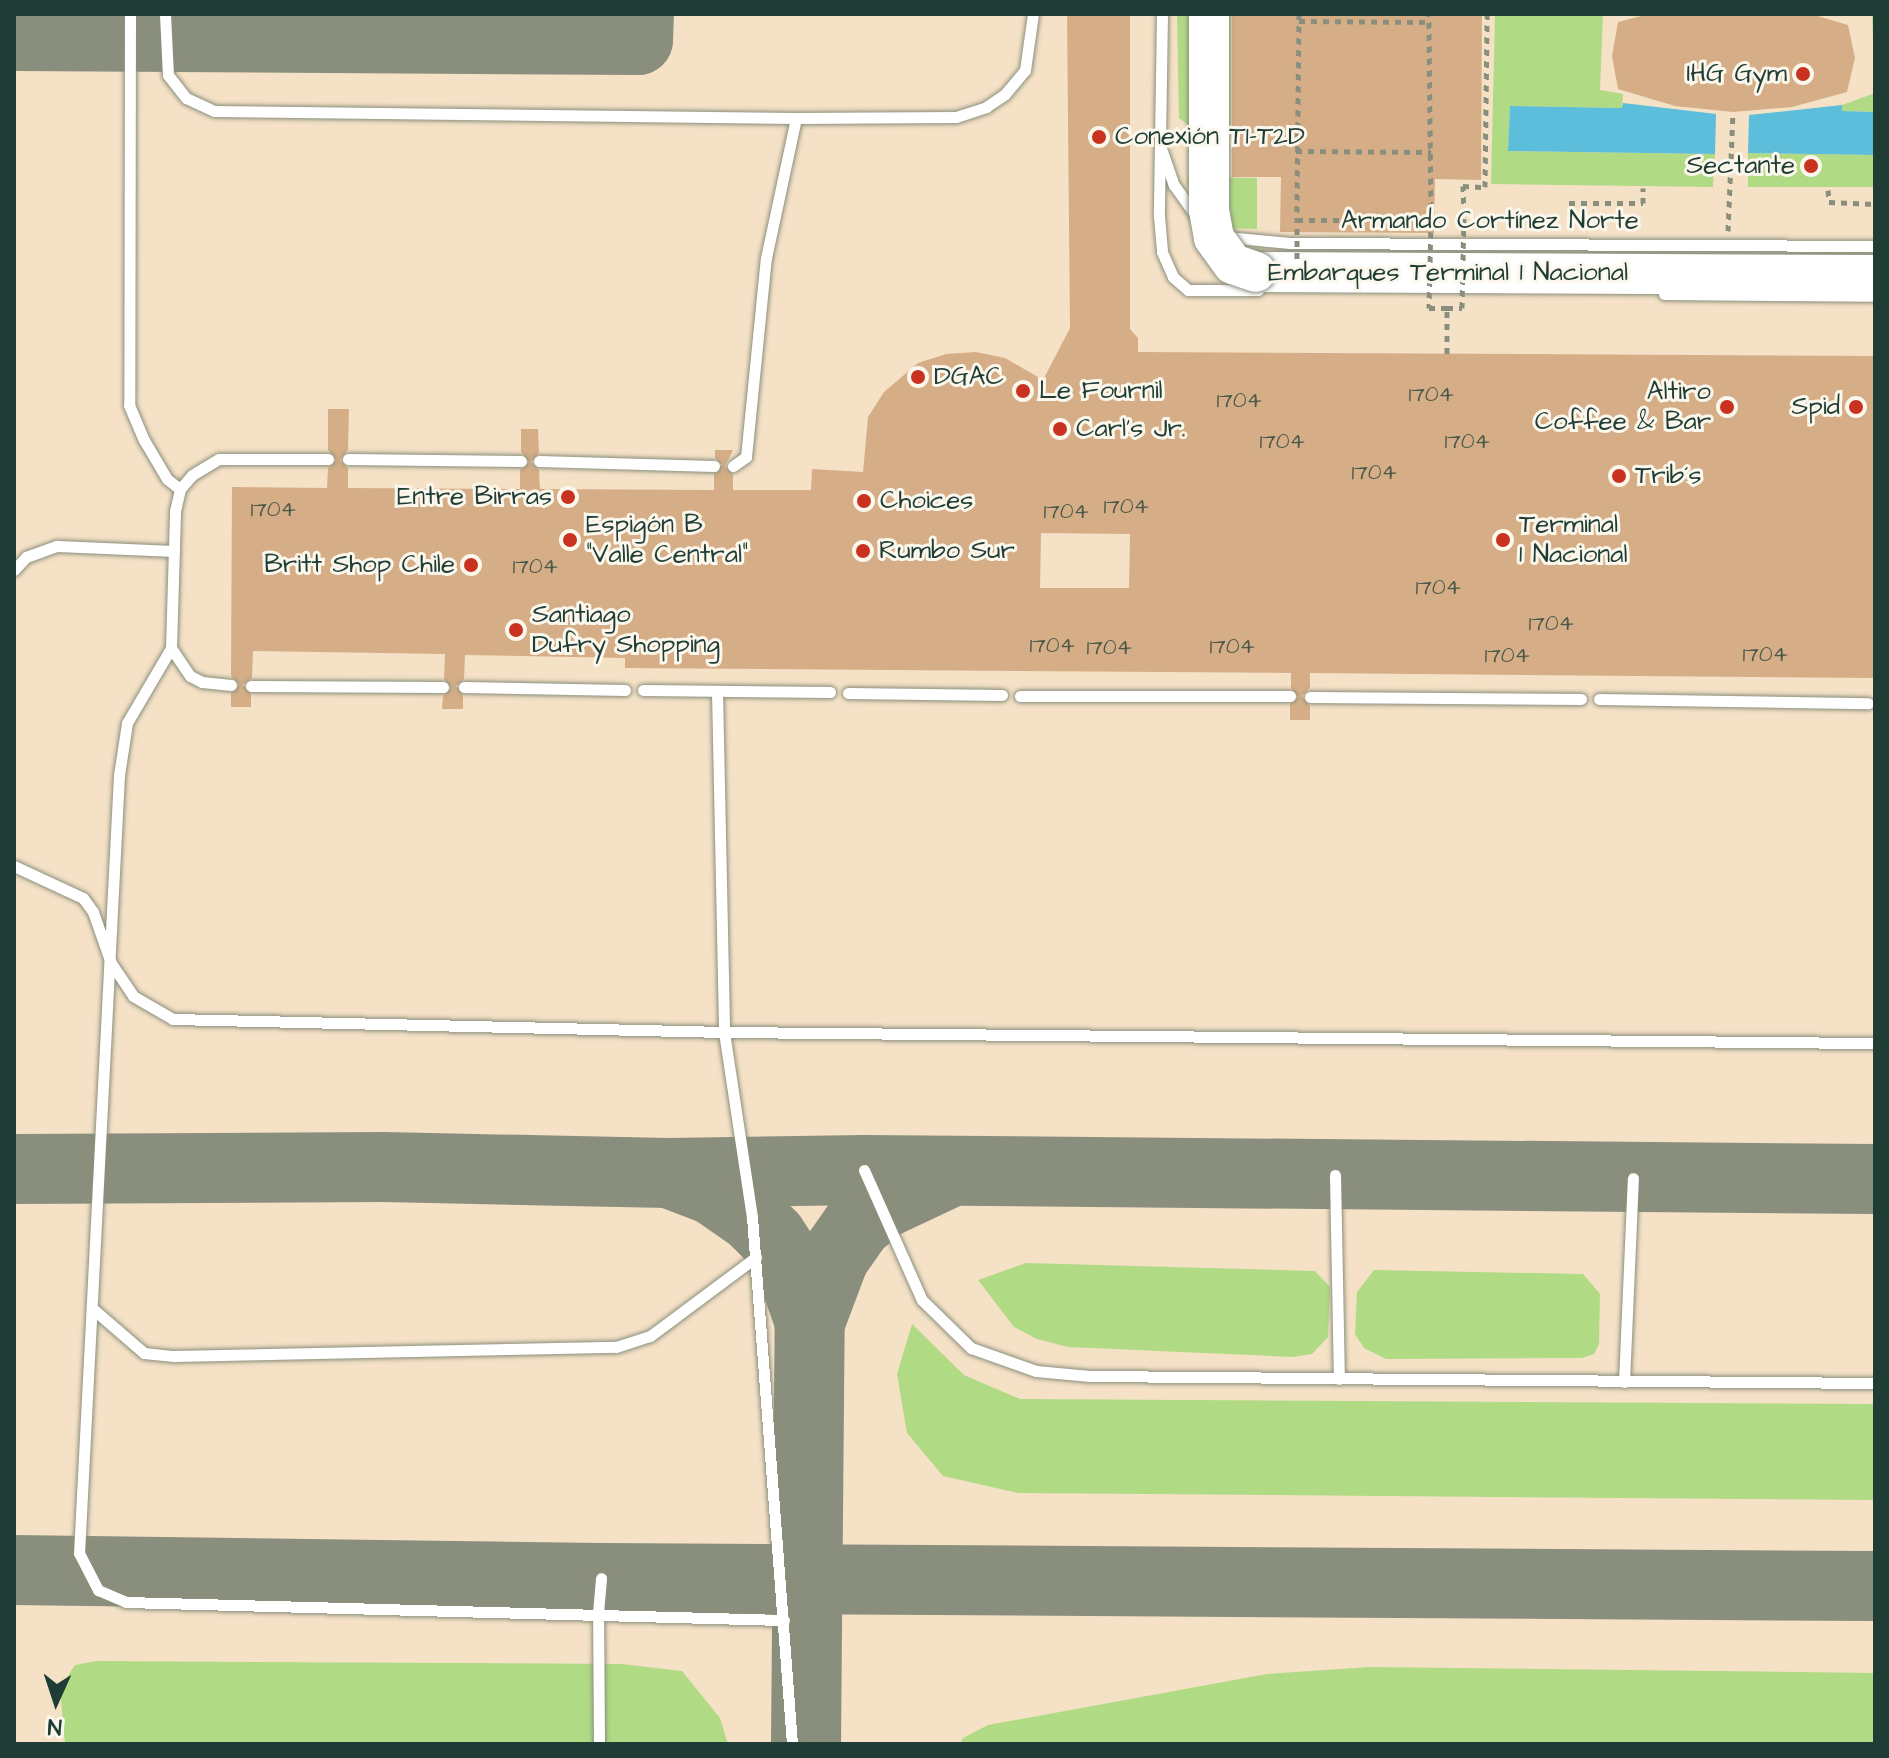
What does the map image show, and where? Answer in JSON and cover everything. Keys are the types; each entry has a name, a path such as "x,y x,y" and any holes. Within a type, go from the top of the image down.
{"highway":[{"name":"Embarques Terminal 1 Nacional","path":"1209,14 1209,210 1214,238 1221,253 1242,270 1446,286 1875,275"}],"lane":[{"path":"130,14 129,405 144,440 167,479 180,489"},
{"path":"165,14 168,75 186,98 214,111 796,118 956,117 986,107 1005,94 1025,70 1033,14"},
{"path":"1162,14 1161,240 1173,277 1188,290 1276,290"},
{"path":"733,466 746,457 749,403 766,258 796,118"},
{"name":"Armando Cortínez Norte","path":"1160,143 1174,185 1186,206 1208,229 1227,238 1304,243 1875,246"},
{"path":"1657,294 1875,296"},
{"path":"328,459 219,459 192,475 180,489 174,551 171,648 127,723 119,775 79,1553 98,1590 126,1602 784,1620"},
{"path":"348,459 521,461"},
{"path":"539,461 714,466"},
{"path":"14,570 26,557 57,546 174,551"},
{"path":"171,648 190,676 202,682 231,685"},
{"path":"251,686 443,687"},
{"path":"464,687 625,690"},
{"path":"643,690 830,692"},
{"path":"717,691 724,1032 756,1257 792,1744"},
{"path":"848,693 1002,695"},
{"path":"1020,696 1290,696"},
{"path":"1310,697 1581,699"},
{"path":"1599,699 1868,703"},
{"path":"14,866 83,898 93,912 111,963 133,996 173,1019 724,1032 1875,1043"},
{"path":"864,1170 922,1300 971,1348 1036,1371 1090,1376 1875,1383"},
{"path":"1335,1175 1339,1379"},
{"path":"1624,1382 1633,1178"},
{"path":"93,1309 144,1353 174,1356 616,1347 650,1336 756,1257"},
{"path":"599,1744 598,1613 601,1578"}],"path":[{"path":"1355,14 1355,22"},
{"path":"1429,14 1431,220 1446,286 1447,354"},
{"path":"1446,286 1464,215 1463,186 1485,187 1487,14"},
{"path":"1297,259 1299,18 1429,22"},
{"path":"1727,244 1733,112"},
{"path":"1296,151 1431,152"},
{"path":"1569,203 1643,203 1643,188"},
{"path":"1828,190 1829,202 1875,204"},
{"path":"1297,220 1431,220"}],"green space":[{"path":"1177,14 1231,14 1231,129 1192,128 1179,118"},
{"path":"1495,14 1603,14 1600,90 1623,94 1622,108 1510,106 1508,151 1715,154 1713,187 1491,184"},
{"path":"1872,14 1875,14 1875,93"},
{"path":"1875,93 1875,112 1842,111 1842,105"},
{"path":"1748,153 1875,155 1875,187 1748,187"},
{"path":"1187,177 1257,178 1257,229 1221,228 1205,215 1187,184"},
{"path":"1026,1263 1315,1271 1330,1287 1328,1337 1312,1354 1292,1357 1068,1347 1037,1339 1014,1327 978,1280"},
{"path":"1374,1270 1583,1274 1600,1294 1599,1344 1594,1354 1582,1358 1386,1359 1364,1348 1355,1334 1357,1292"},
{"path":"912,1324 964,1375 1020,1399 1875,1404 1875,1500 1018,1493 943,1476 907,1433 897,1374"},
{"path":"96,1661 621,1664 682,1671 720,1718 728,1744 65,1744 60,1688 75,1665"},
{"path":"1369,1667 1875,1673 1875,1744 960,1744 963,1738 988,1725 1267,1674"}],"water":[{"path":"1623,103 1716,114 1715,154 1508,151 1510,106 1622,108"},
{"path":"1842,105 1842,111 1875,112 1875,155 1748,153 1749,115"}],"building":[{"name":"Terminal 1 Nacional","path":"1067,14 1130,14 1130,329 1138,338 1138,352 1875,356 1875,678 1310,673 1310,688 1302,696 1310,706 1310,720 1290,720 1290,704 1298,697 1291,688 1291,673 625,668 625,658 465,655 464,679 456,686 463,695 463,709 442,709 443,696 451,688 444,679 445,654 253,651 252,678 243,685 251,694 251,707 231,707 231,693 239,685 231,676 232,487 327,488 328,468 336,460 328,450 328,409 349,409 348,450 340,460 348,468 348,488 520,489 520,470 529,462 521,452 521,429 538,429 539,453 531,462 539,470 540,489 714,490 714,474 722,465 715,458 715,450 733,450 725,466 733,474 733,490 811,490 812,469 863,472 868,417 884,392 918,363 946,354 976,352 1005,358 1043,380 1070,328","holes":["1041,533 1130,534 1129,588 1040,588"]},
{"path":"1232,14 1482,14 1481,180 1435,179 1434,233 1280,232 1281,177 1232,177"},
{"path":"1649,14 1811,14 1848,25 1855,58 1847,92 1792,107 1733,112 1675,106 1618,89 1612,56 1618,22"}],"taxiway":[{"path":"14,36 638,40 639,14"},
{"path":"14,1169 383,1167 668,1173 864,1170 1875,1179"},
{"path":"806,1744 810,1322 834,1258 857,1225 880,1205 948,1173"},
{"path":"674,1175 713,1190 752,1217 772,1237 790,1265 810,1322"},
{"path":"14,1570 601,1578 1875,1586"}],"place":[{"name":"IHG Gym","path":"1803,74"},
{"name":"Conexión T1-T2D","path":"1099,137"},
{"name":"Sectante","path":"1811,166"},
{"name":"DGAC","path":"918,377"},
{"name":"Le Fournil","path":"1023,391"},
{"name":"Altiro Coffee & Bar","path":"1727,407"},
{"name":"Spid","path":"1856,407"},
{"name":"Carl's Jr.","path":"1060,429"},
{"name":"Trib´s","path":"1619,476"},
{"name":"Entre Birras","path":"568,497"},
{"name":"Choices","path":"864,501"},
{"name":"Espigón B \"Valle Central\"","path":"570,540"},
{"name":"Terminal 1 Nacional","path":"1503,540"},
{"name":"Rumbo Sur","path":"863,551"},
{"name":"Britt Shop Chile","path":"471,565"},
{"name":"Santiago Dufry Shopping","path":"516,630"}]}
